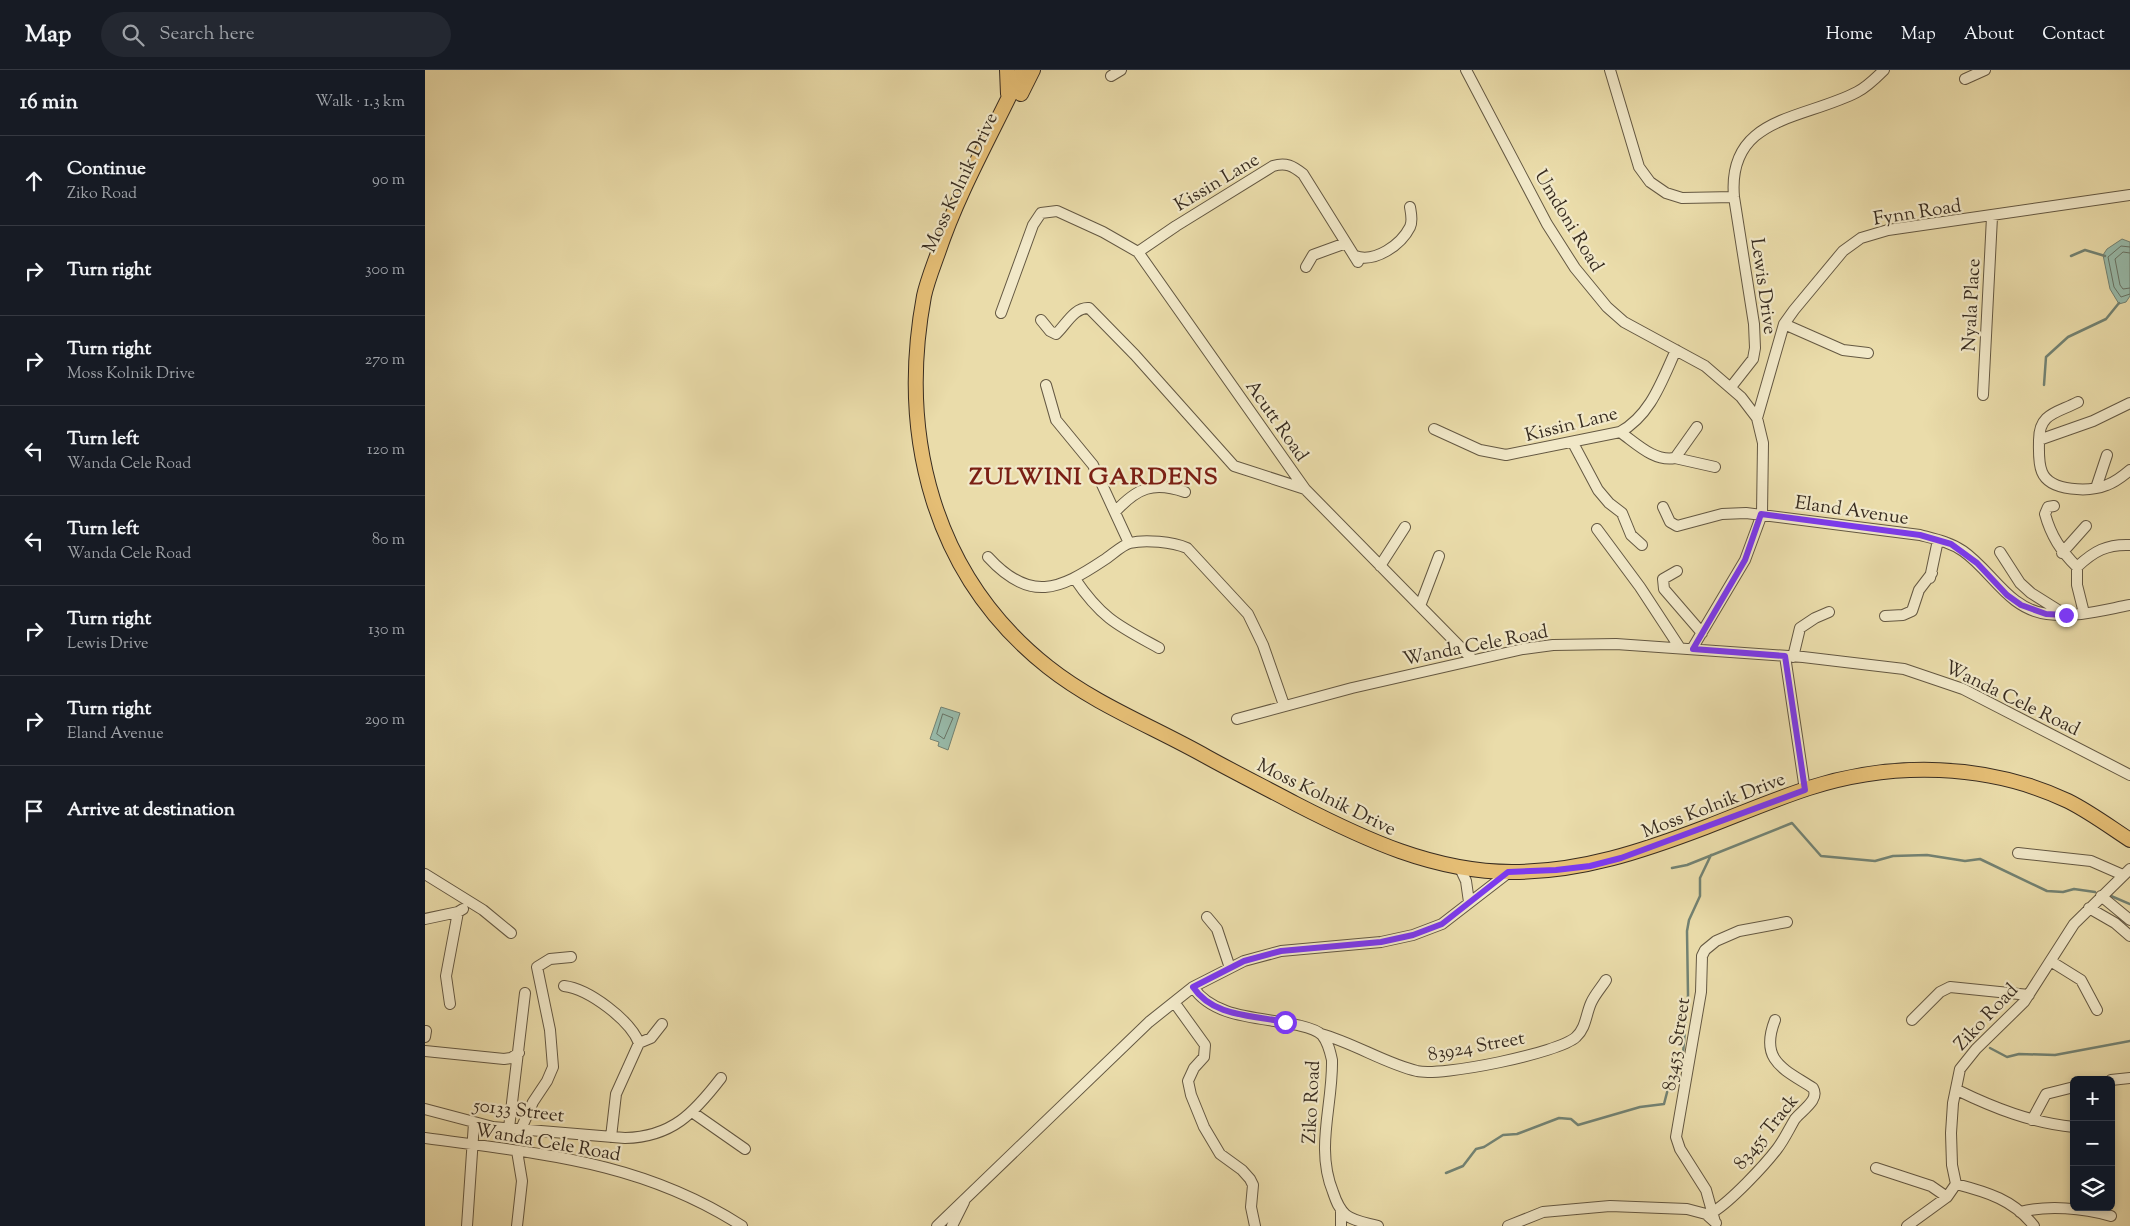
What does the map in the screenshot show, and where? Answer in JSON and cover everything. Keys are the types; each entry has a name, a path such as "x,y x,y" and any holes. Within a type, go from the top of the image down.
{"main road":[{"path":"1007,70 1007,102"},
{"name":"Moss Kolnik Drive","path":"1022,70 943,240 924,298 918,344 918,435 929,490 947,539 969,579 1005,626 1046,665 1070,682 1125,714 1357,835 1399,852 1459,866 1508,872 1556,870 1590,866 1621,858 1805,790 1886,771 1917,769 1965,772 2032,787 2065,799 2086,810 2130,840"},
{"name":"Moss Kolnik Drive","path":"923,311 962,214 1033,70"}],"street":[{"path":"1111,76 1121,70"},
{"name":"Umdoni Road","path":"1466,70 1547,224 1575,268 1607,307 1624,322 1705,366 1731,387"},
{"path":"1610,70 1639,167 1650,182 1666,193 1682,198 1734,196"},
{"name":"Lewis Drive","path":"1731,387 1753,359 1755,348 1754,324 1734,196 1733,178 1736,162 1744,146 1760,131 1860,91 1884,70"},
{"path":"1965,79 1985,70"},
{"name":"Kissin Lane","path":"1138,252 1184,220 1273,166 1281,164 1290,165 1303,174 1357,259 1373,258 1403,236 1411,223 1411,207"},
{"name":"Fynn Road","path":"1757,418 1784,324 1843,251 1861,238 1887,230 2130,195"},
{"name":"Acutt Road","path":"1001,313 1033,224 1041,213 1057,211 1103,232 1138,252 1305,489 1472,659"},
{"name":"Nyala Place","path":"1983,395 1992,216"},
{"path":"1306,268 1313,255 1346,243"},
{"path":"1041,320 1050,331 1056,334 1076,312 1083,308 1089,308 1130,349 1233,466 1305,489"},
{"path":"1784,324 1843,350 1868,353"},
{"name":"Kissin Lane","path":"1434,430 1460,442 1495,454 1516,454 1620,432 1631,426 1649,405 1676,350"},
{"path":"1046,385 1057,420 1088,457 1129,543"},
{"path":"1693,649 1745,560 1761,514 1763,443 1757,418 1752,408 1731,387"},
{"path":"2078,402 2044,419 2039,426 2041,471 2047,479 2058,486 2081,489 2096,488 2113,482 2130,470"},
{"path":"2039,440 2085,424 2130,403"},
{"path":"1675,458 1697,427"},
{"path":"1620,432 1654,456 1663,459 1675,458 1715,467"},
{"path":"1573,443 1598,490 1609,503 1622,513 1631,535 1641,546"},
{"path":"2096,488 2107,455"},
{"path":"1115,512 1131,496 1149,488 1171,487 1185,492"},
{"name":"Eland Avenue","path":"1663,506 1671,522 1677,526 1722,514 1761,514 1920,535 1938,540 1963,551 2007,595 2021,605 2046,614 2066,615 2130,605"},
{"path":"2054,506 2048,507 2045,514 2056,544 2077,567 2077,585 2084,613"},
{"path":"2063,553 2086,526"},
{"path":"1380,566 1405,527"},
{"path":"1597,529 1640,587 1680,648"},
{"path":"1929,584 1938,540"},
{"path":"989,557 1002,572 1024,585 1051,586 1075,579 1129,543 1177,545 1192,552 1248,614 1263,644 1284,705"},
{"path":"2077,567 2093,552 2110,545 2130,545"},
{"path":"2001,552 2020,583 2031,593 2066,615"},
{"path":"1420,606 1439,556"},
{"path":"1677,572 1663,579 1664,589 1702,633"},
{"path":"1885,616 1903,615 1912,611 1919,590 1931,572"},
{"path":"1075,579 1094,606 1110,621 1159,648"},
{"path":"1805,790 1789,656 1800,628 1815,618 1829,612"},
{"name":"Wanda Cele Road","path":"1237,719 1284,705 1472,659 1553,644 1616,644 1680,648 1872,664 1932,677 1989,701 2130,775"},
{"path":"2018,853 2091,861 2127,872"},
{"path":"1459,866 1466,881 1469,902"},
{"path":"937,1226 1149,1022 1193,987 1244,961 1281,951 1381,942 1413,935 1442,924 1508,872"},
{"name":"Ziko Road","path":"1956,1184 1952,1165 1951,1133 1960,1069 2029,996 2074,924 2127,872"},
{"path":"425,874 472,903 511,933"},
{"path":"2101,896 2130,920"},
{"path":"425,919 458,912 472,903"},
{"path":"2089,908 2115,923 2130,936"},
{"path":"450,1004 446,976 458,912"},
{"path":"1207,917 1217,929 1230,968"},
{"name":"83453 Street","path":"1715,1220 1706,1190 1680,1149 1676,1136 1701,998 1702,956 1705,950 1716,941 1739,931 1787,922"},
{"path":"521,1129 533,1102 547,1081 553,1067 550,1030 537,967 550,960 571,957"},
{"path":"2052,962 2081,980 2097,1010"},
{"name":"83924 Street","path":"1321,1034 1341,1040 1420,1072 1459,1070 1559,1047 1575,1038 1582,1031 1595,995 1606,980"},
{"path":"564,986 580,990 618,1016 627,1024 639,1043"},
{"name":"Ziko Road","path":"1193,987 1199,996 1216,1009 1306,1027 1321,1034 1329,1047 1332,1060 1324,1144 1325,1168 1341,1210"},
{"path":"1912,1020 1939,992 1950,988 2029,996"},
{"path":"509,1128 525,993"},
{"path":"1174,1002 1205,1044 1204,1057 1190,1075 1189,1086 1213,1145 1228,1160 1242,1170 1253,1185 1251,1207 1255,1226"},
{"name":"83455 Track","path":"1715,1220 1726,1204 1777,1149 1796,1118 1813,1100 1815,1095 1813,1088 1788,1074 1774,1059 1771,1053 1771,1030 1775,1020"},
{"path":"611,1137 616,1094 639,1043 651,1038 661,1024"},
{"path":"425,1031 425,1037"},
{"path":"425,1051 503,1059 511,1058 519,1053"},
{"name":"50133 Street","path":"425,1108 474,1123 509,1128 611,1137 651,1136 670,1128 692,1112 721,1078"},
{"path":"2115,1080 2130,1078"},
{"path":"2032,1120 2046,1094 2070,1088"},
{"path":"1957,1090 1985,1104 2032,1120 2070,1125"},
{"path":"692,1112 745,1149"},
{"path":"467,1226 474,1123"},
{"name":"Wanda Cele Road","path":"425,1138 587,1162 623,1171 688,1196 742,1226"},
{"path":"517,1151 522,1181 517,1226"},
{"path":"1876,1168 1931,1186 1947,1197"},
{"path":"1907,1226 1947,1197 1956,1184 2000,1197 2020,1212 2034,1226"},
{"path":"952,1226 965,1199"},
{"path":"1508,1226 1543,1212 1610,1206 1687,1209 1705,1214 1715,1220"},
{"path":"2020,1212 2033,1209 2076,1209 2111,1216"},
{"path":"1341,1210 1341,1226"},
{"path":"1341,1210 1350,1218 1378,1226"}],"water":[{"path":"2122,239 2130,242 2130,296 2126,302 2119,304 2110,289 2103,255 2107,249"},
{"path":"941,707 960,713 948,750 938,746 939,742 930,739"}],"waterway":[{"path":"2071,256 2085,250 2105,256"},
{"path":"2044,385 2046,357 2068,337 2106,319 2119,303"},
{"path":"1672,868 1687,865 1792,823 1821,856 1875,861 1893,856 1927,855 1965,861 1980,859 2047,891 2063,892 2074,889 2095,892"},
{"path":"1446,1173 1463,1166 1476,1149 1484,1147 1503,1135 1517,1134 1559,1118 1571,1119 1578,1125 1640,1107 1664,1104 1670,1081 1682,1065 1688,995 1687,931 1689,920 1700,896 1700,878 1711,855"},
{"path":"2111,896 2130,904"},
{"path":"1990,1048 2007,1057 2019,1054 2055,1055 2130,1041"}],"district":[{"name":"ZULWINI GARDENS","path":"1094,476"}],"route":[{"path":"1285,1022 1216,1009 1207,1004 1193,987 1217,973 1244,961 1281,951 1381,942 1413,935 1442,924 1508,872 1556,870 1590,866 1621,858 1805,790 1785,656 1693,649 1745,560 1761,514 1920,535 1951,544 1977,563 2007,595 2021,605 2046,614 2066,615"}]}
